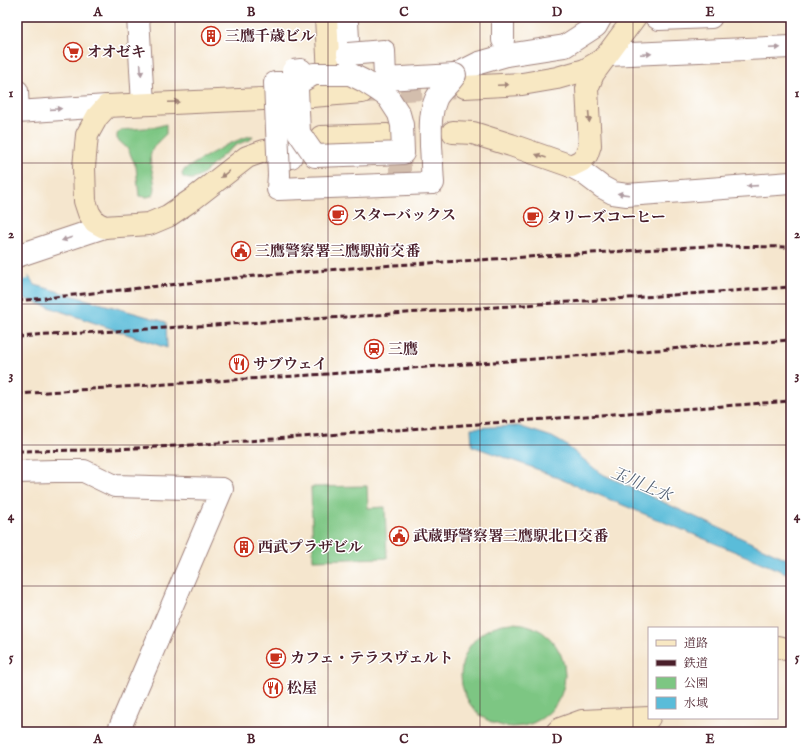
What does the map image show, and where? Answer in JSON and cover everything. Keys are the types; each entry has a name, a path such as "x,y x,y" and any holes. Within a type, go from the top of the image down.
{"street":[{"path":"138,17 143,104"},
{"path":"291,157 304,86 326,17"},
{"path":"503,17 503,40"},
{"path":"459,81 480,63 507,55 565,46 596,26 602,17"},
{"path":"571,166 581,162 587,154 590,145 587,89 593,74 635,17"},
{"path":"658,18 712,17"},
{"path":"347,22 349,64 388,97 399,114 394,130"},
{"path":"399,79 394,130 403,152 315,156 298,133 304,86 314,74 349,64 384,51 385,79 424,77 459,81 522,84 557,78 585,70 607,56 791,47"},
{"path":"570,74 587,89"},
{"path":"424,77 428,183"},
{"path":"362,92 275,83 279,175 278,189 433,183 430,123 432,111 436,98 443,89 453,79 459,81"},
{"path":"17,105 107,106 263,99"},
{"path":"104,227 95,222 89,213 85,202 84,167 87,135 97,117 107,106"},
{"path":"321,137 394,130"},
{"path":"453,132 473,134 511,145 571,166 613,193 627,195 791,183"},
{"path":"19,256 104,227 149,224 168,216 193,199 247,157 264,151"},
{"path":"17,472 84,471 115,486 222,489 118,732"},
{"path":"778,647 791,650"},
{"path":"557,732 560,729 582,722 648,718"}],"green space":[{"path":"166,124 166,134 153,148 150,157 155,184 154,194 149,197 139,196 136,167 128,149 117,139 117,134 121,130 156,127"},
{"path":"253,136 250,140 231,148 200,176 194,179 183,177 182,174 184,170 200,160 224,146"},
{"path":"367,486 368,508 385,507 387,558 313,560 311,487"},
{"path":"513,623 533,627 550,638 561,655 565,675 561,695 550,712 533,723 513,727 493,723 476,712 465,695 461,675 465,655 476,638 493,627"}],"water":[{"path":"17,261 35,285 166,322 167,348 17,296"},
{"path":"518,426 552,437 566,445 600,473 791,561 791,575 534,468 472,446 471,428"}],"pier":[{"path":"17,259 28,273 29,279 17,281"}],"tunnel":[{"path":"367,92 459,87"},
{"path":"387,135 450,132"},
{"path":"390,167 400,167 400,184"}],"railway":[{"path":"17,301 244,277 362,267 708,246 791,247"},
{"path":"17,337 362,316 791,287"},
{"path":"17,394 359,372 791,340"},
{"path":"17,451 90,450 178,446 791,401"}],"place":[{"name":"三鷹千歳ビル","path":"211,36"},
{"name":"オオゼキ","path":"73,52"},
{"name":"スターバックス","path":"338,215"},
{"name":"タリーズコーヒー","path":"533,217"},
{"name":"三鷹警察署三鷹駅前交番","path":"241,251"},
{"name":"三鷹","path":"374,349"},
{"name":"サブウェイ","path":"239,364"},
{"name":"武蔵野警察署三鷹駅北口交番","path":"399,536"},
{"name":"西武プラザビル","path":"244,547"},
{"name":"カフェ・テラスヴェルト","path":"276,658"},
{"name":"松屋","path":"273,688"}],"water label":[{"name":"玉川上水","path":"641,485"}]}
